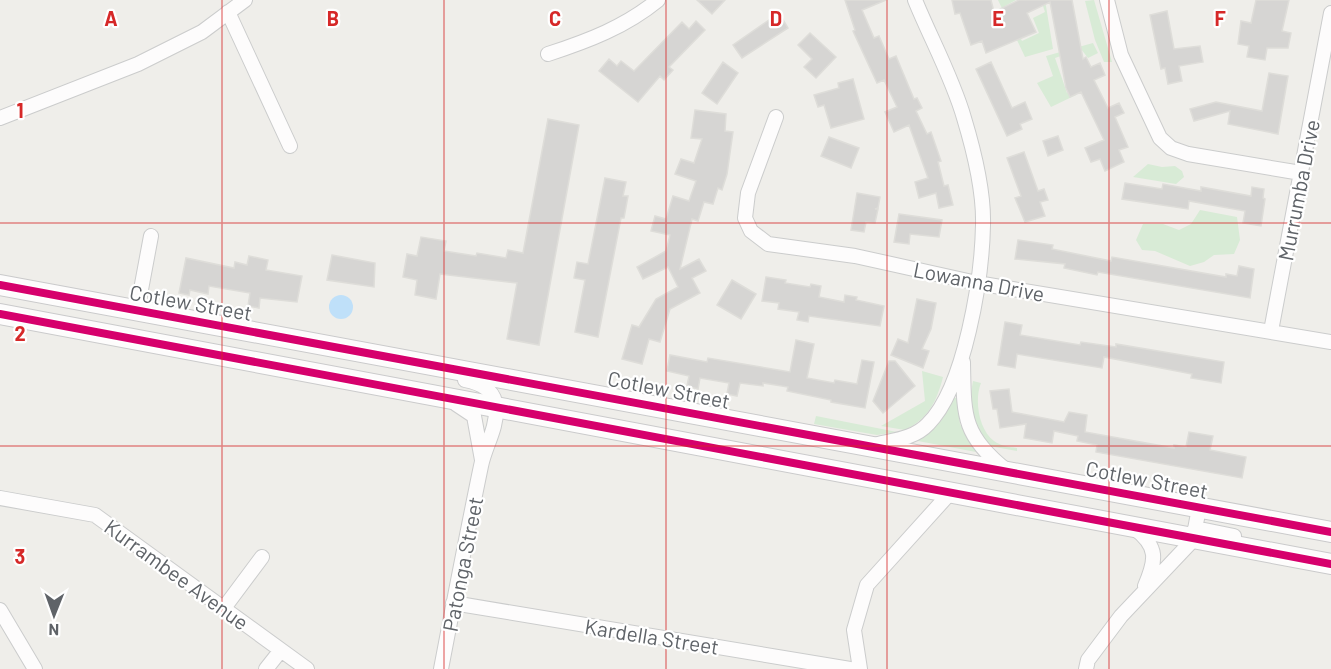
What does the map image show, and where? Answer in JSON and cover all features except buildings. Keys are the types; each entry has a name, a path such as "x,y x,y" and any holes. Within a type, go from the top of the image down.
{"main road":[{"name":"Cotlew Street","path":"0,285 1087,486 1196,523 1329,563"},
{"name":"Cotlew Street","path":"0,314 1134,528 1196,523 1331,532"}],"street":[{"path":"0,118 138,64 202,32 245,0"},
{"path":"548,54 588,41 629,21 658,0"},
{"path":"869,446 902,439 927,425 941,409 963,354 977,283 983,224 978,176 964,116 915,0"},
{"path":"1107,0 1120,55 1160,138 1171,148 1188,154 1301,173"},
{"path":"228,12 290,146"},
{"name":"Murrumba Drive","path":"1271,331 1331,14"},
{"name":"Lowanna Drive","path":"776,117 748,193 745,218 747,226 758,238 768,244 855,256 977,283 1331,342"},
{"path":"137,311 151,236"},
{"path":"370,354 417,370 480,383 492,394 496,407"},
{"path":"963,354 967,422 975,439 988,456 1006,470"},
{"name":"Patonga Street","path":"440,396 465,408 474,416 482,460"},
{"name":"Patonga Street","path":"441,669 482,460 492,432 496,407"},
{"path":"860,669 854,630 867,585 950,493"},
{"name":"Kurrambee Avenue","path":"0,501 95,515 308,669"},
{"path":"1086,669 1088,660 1121,616 1141,595 1196,523"},
{"path":"1134,528 1147,538 1153,550 1153,567 1141,595"},
{"path":"224,608 262,557"},
{"name":"Kardella Street","path":"453,603 850,669"},
{"path":"0,610 35,669"},
{"path":"266,669 282,650"}],"green space":[{"path":"998,0 1016,0 1005,6 1022,41 1039,33 1033,18 1045,12 1041,0 1045,0 1053,49 1025,57"},
{"path":"1094,0 1112,62 1104,62 1095,40 1085,1"},
{"path":"1093,43 1098,53 1088,58 1081,49 1055,58 1067,93 1074,91 1076,95 1051,107 1037,83 1053,76 1046,56"},
{"path":"1148,164 1162,167 1175,166 1182,171 1184,177 1176,184 1133,177"},
{"path":"1200,210 1237,217 1240,240 1234,254 1214,255 1204,262 1190,266 1155,251 1142,250 1136,240 1143,224 1163,224 1179,230 1191,224"},
{"path":"922,371 943,377 938,394 926,415 905,430 881,426 925,401"},
{"path":"973,381 981,383 978,406 985,430 994,441 1017,448 1017,451 989,446 973,415 971,399"},
{"path":"954,398 957,398 960,424 976,452 918,441 941,421"},
{"path":"816,416 897,432 877,435 814,424"}],"water":[{"path":"341,295 346,296 352,302 352,312 346,318 341,319 336,318 330,312 329,307 330,302 336,296"}],"cycle path":[{"path":"0,285 1331,532"},
{"path":"0,314 1331,564"}]}
